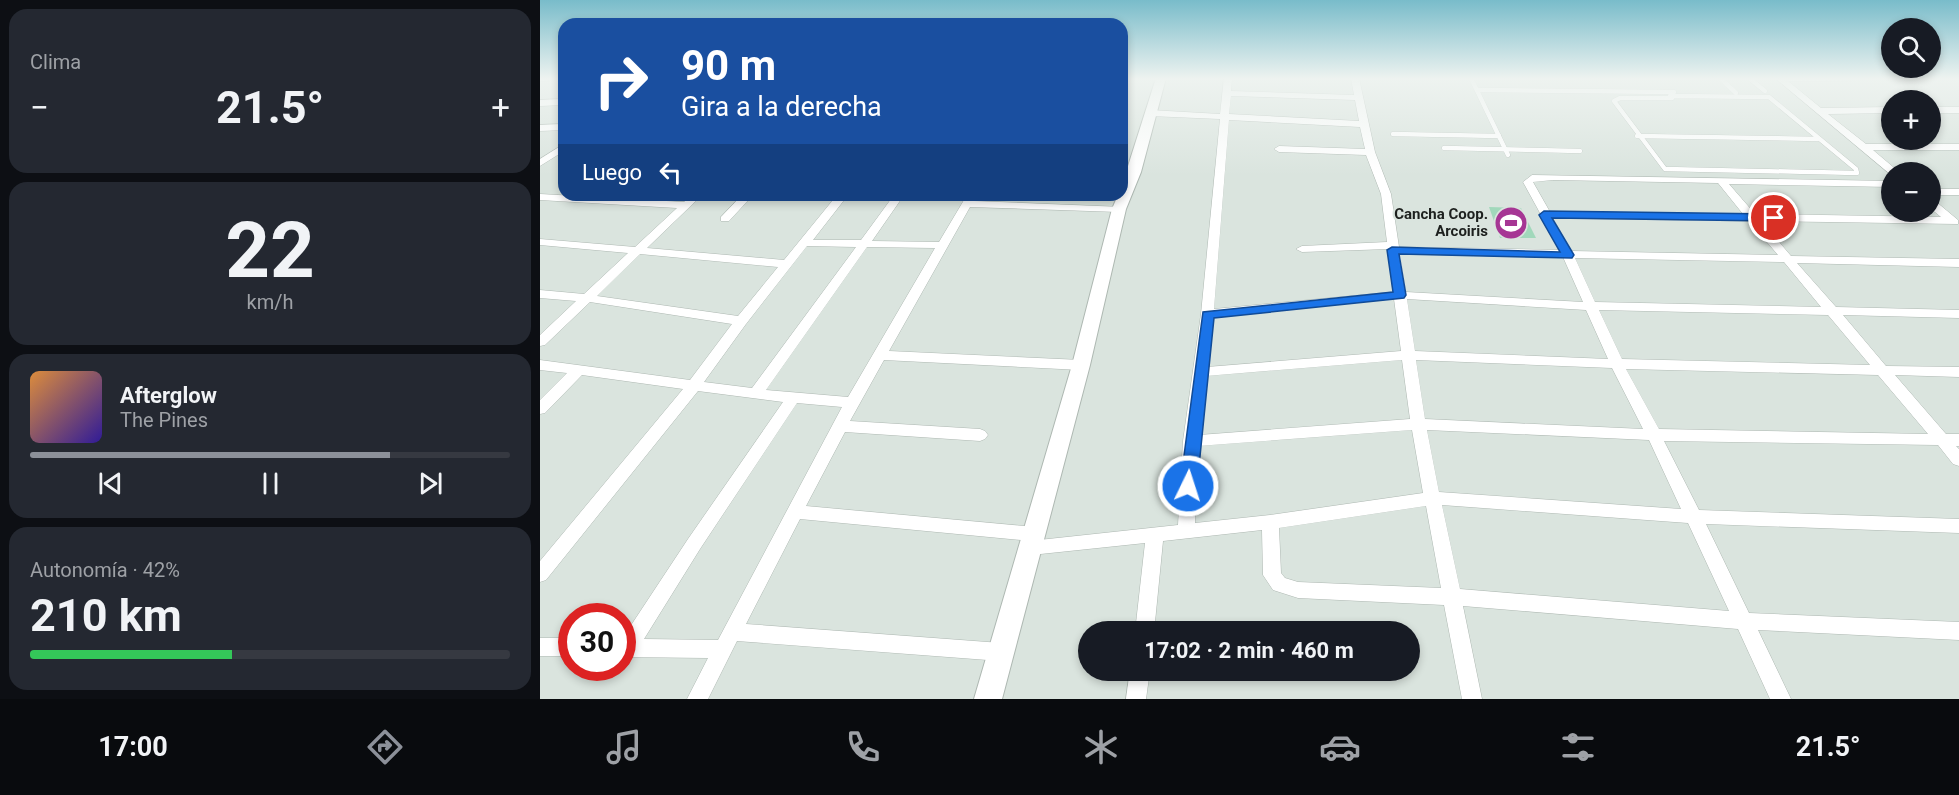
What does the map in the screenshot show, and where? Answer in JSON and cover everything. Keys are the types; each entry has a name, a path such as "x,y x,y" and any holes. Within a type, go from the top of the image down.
{"street":[{"path":"1186,531 1191,441 1208,314 1224,111"},
{"path":"1361,111 1370,152 1386,194 1418,424 1435,498 1472,699"},
{"path":"1819,111 1847,111"},
{"path":"1819,111 1882,162"},
{"path":"1128,172 1150,113 1364,124"},
{"path":"540,128 558,127"},
{"path":"1863,147 1959,147"},
{"path":"1279,149 1370,152"},
{"path":"540,163 545,156"},
{"path":"1781,699 1654,435 1617,364 1568,255 1528,183 1532,178 1881,184"},
{"path":"1721,181 1959,460"},
{"path":"1941,192 1959,192"},
{"path":"540,197 558,198"},
{"path":"612,201 685,205"},
{"path":"540,342 642,249 690,201"},
{"path":"724,219 742,201"},
{"path":"540,574 693,387 741,321 838,201"},
{"path":"756,394 895,201"},
{"path":"697,699 852,403 882,355 968,201"},
{"path":"1002,201 1119,208"},
{"path":"988,699 1082,365 1121,201"},
{"path":"1941,211 1955,223"},
{"path":"1544,215 1955,223"},
{"path":"540,242 642,249 786,264"},
{"path":"803,243 944,244"},
{"path":"1302,249 1392,248 1568,255 1959,263"},
{"path":"540,294 587,298 741,321"},
{"path":"1208,314 1400,295 1592,306 1959,314"},
{"path":"882,355 1082,365"},
{"path":"1200,372 1407,356 1617,364 1959,372"},
{"path":"540,365 693,387 852,403"},
{"path":"540,409 579,370"},
{"path":"636,631 793,398"},
{"path":"1191,441 1418,424 1654,435 1959,440"},
{"path":"840,426 980,435"},
{"path":"796,512 1033,541 1155,535 1270,522 1435,498 1694,517 1959,526"},
{"path":"1270,522 1272,575 1279,584 1298,590 1453,597 1743,621 1959,631"},
{"path":"1145,621 1155,535"},
{"path":"636,647 729,640 1001,652"},
{"path":"540,646 558,647"},
{"path":"1137,699 1139,681"}],"lane":[{"path":"1487,111 1506,152"},
{"path":"1620,111 1660,166 1672,171 1857,173 1856,169 1785,111"},
{"path":"1393,134 1499,136"},
{"path":"1636,134 1817,137"},
{"path":"1444,148 1506,152 1580,151"}],"green space":[{"name":"Cancha Coop. Arcoiris","path":"1489,207 1521,208 1536,238 1500,238"}],"place":[{"name":"Cancha Coop. Arcoiris","path":"1511,223"}],"route":[{"path":"1188,486 1191,441 1208,314 1400,295 1392,250 1568,255 1544,215 1774,218"}]}
